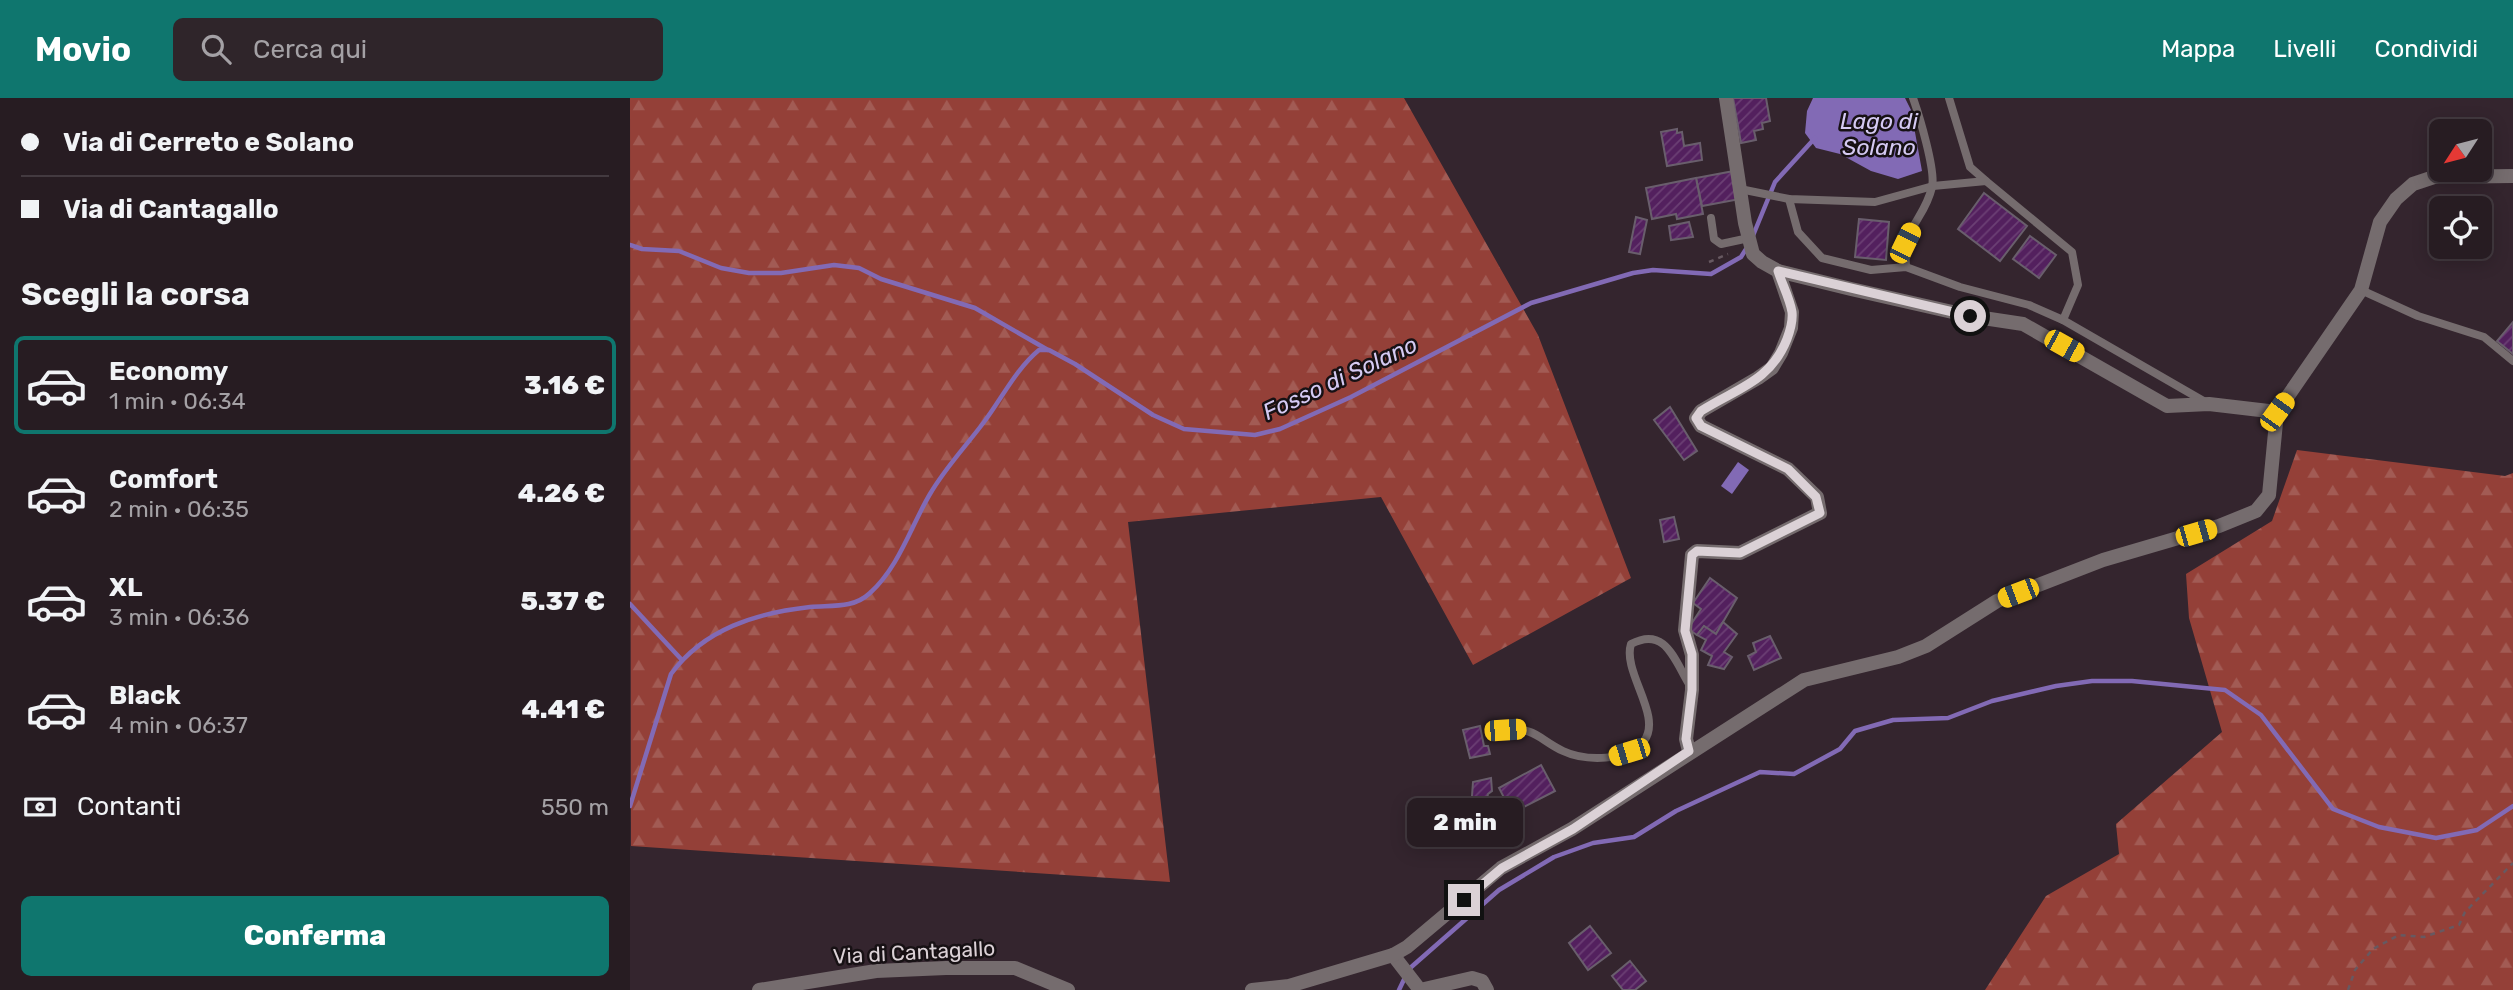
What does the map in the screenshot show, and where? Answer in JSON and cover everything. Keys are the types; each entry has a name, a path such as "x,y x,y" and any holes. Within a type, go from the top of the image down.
{"street":[{"path":"1726,98 1753,254 1778,271 1970,316 2023,324 2167,406 2210,404 2277,412"},
{"path":"1252,990 1289,986 1392,955 1407,947 1502,868 1573,829 1689,751 1710,743 1804,680 1898,657 1926,646 1997,601 2103,560 2219,526 2256,511 2269,495 2277,412 2361,290 2380,222 2396,199 2413,184 2434,177 2513,176"},
{"path":"1689,751 1686,739 1692,690 1692,654 1685,631 1692,555 1697,551 1740,553 1820,513 1816,497 1788,469 1701,426 1696,418 1701,411 1758,379 1772,368 1781,353 1791,328 1792,312 1778,271"},
{"path":"1392,955 1420,990 1472,978 1482,981 1487,990"},
{"name":"Via di Cantagallo","path":"759,990 876,971 946,968 1015,968 1069,990"}],"lane":[{"path":"1906,267 1905,243 1933,186 1922,126 1913,98"},
{"path":"1949,98 1970,167 2072,252 2078,285 2063,320"},
{"path":"1740,189 1789,199 1875,202 1933,186 1986,181"},
{"path":"1789,199 1798,232 1822,258 1871,270 1906,267 1960,287 2029,305 2063,320 2210,404"},
{"path":"1711,218 1714,239 1721,244 1749,237"},
{"path":"2361,290 2418,316 2484,337 2513,360"},
{"path":"1505,730 1524,728 1543,736 1564,751 1610,758 1629,752 1643,742 1648,732 1641,688 1630,669 1628,655 1631,643 1642,638 1653,636 1661,641 1692,690"}],"path":[{"path":"2348,990 2355,970 2373,948 2399,935 2424,937 2459,925 2465,912 2513,863"}],"green space":[{"path":"630,98 1404,98 1538,335 1631,578 1473,665 1381,497 1128,522 1170,882 631,846"},
{"path":"2297,450 2505,476 2513,473 2513,990 1985,990 2046,896 2119,854 2116,824 2222,732 2189,618 2186,574 2272,521"}],"water":[{"name":"Lago di Solano","path":"1813,98 1905,98 1911,110 1922,171 1898,179 1871,171 1840,154 1816,148 1805,133 1807,111"},
{"path":"1738,462 1749,470 1732,494 1721,486"}],"building":[{"path":"1733,98 1766,98 1770,121 1762,123 1763,129 1754,131 1756,140 1741,143"},
{"path":"1677,129 1677,133 1682,132 1684,146 1700,143 1702,160 1667,166 1661,132"},
{"path":"1734,171 1740,199 1702,206 1696,178"},
{"path":"1696,178 1703,214 1677,219 1676,214 1652,219 1646,188"},
{"path":"1984,193 2027,226 2000,261 1958,229"},
{"path":"1636,217 1647,220 1640,254 1629,252"},
{"path":"1859,219 1889,222 1886,260 1855,257"},
{"path":"1689,222 1693,237 1671,240 1669,226"},
{"path":"2030,236 2056,255 2039,278 2013,259"},
{"path":"2513,322 2513,354 2497,341"},
{"path":"1670,407 1697,451 1684,460 1654,420"},
{"path":"1674,517 1679,539 1664,542 1660,520"},
{"path":"1710,578 1737,598 1716,634 1704,626 1697,635 1688,629 1701,609 1693,603"},
{"path":"1723,622 1737,634 1724,652 1732,657 1724,669 1708,665 1712,656 1701,650 1706,640 1697,635 1704,626 1716,634"},
{"path":"1770,636 1781,658 1754,670 1748,656 1756,652 1753,643"},
{"path":"1480,726 1484,746 1488,746 1490,754 1470,758 1463,730"},
{"path":"1541,765 1555,791 1512,813 1499,788"},
{"path":"1491,778 1492,791 1488,794 1483,816 1471,810 1473,782"},
{"path":"1590,926 1611,953 1588,970 1569,943"},
{"path":"1630,961 1646,981 1635,990 1623,990 1612,976"}],"waterway":[{"name":"Fosso di Solano","path":"1752,238 1775,182 1815,138"},
{"path":"630,245 642,249 679,251 721,268 749,273 781,273 834,265 859,268 881,279 975,308 1048,350"},
{"name":"Fosso di Solano","path":"630,806 671,674 684,658 715,635 751,619 790,610 849,604 870,593 897,559 923,506 942,475 984,422 1016,375 1039,350 1049,350 1075,364 1153,415 1184,429 1255,435 1280,429 1351,397 1531,303 1633,273 1653,270 1711,274 1741,257 1748,246"},
{"name":"Fosso di Solano","path":"630,604 681,659"},
{"path":"1399,990 1409,969 1499,890 1554,857 1593,843 1634,837 1676,811 1760,772 1794,774 1840,749 1855,731 1893,720 1948,718 1992,701 2056,686 2092,681 2132,681 2225,690 2261,715 2333,809 2379,827 2436,838 2477,830 2513,806"}],"route":[{"path":"1464,900 1502,868 1573,829 1689,751 1686,739 1692,690 1692,654 1685,631 1691,590 1692,555 1697,551 1740,553 1820,513 1816,497 1788,469 1701,426 1696,418 1701,411 1758,379 1772,368 1781,353 1791,328 1792,312 1778,271 1970,316"}]}
